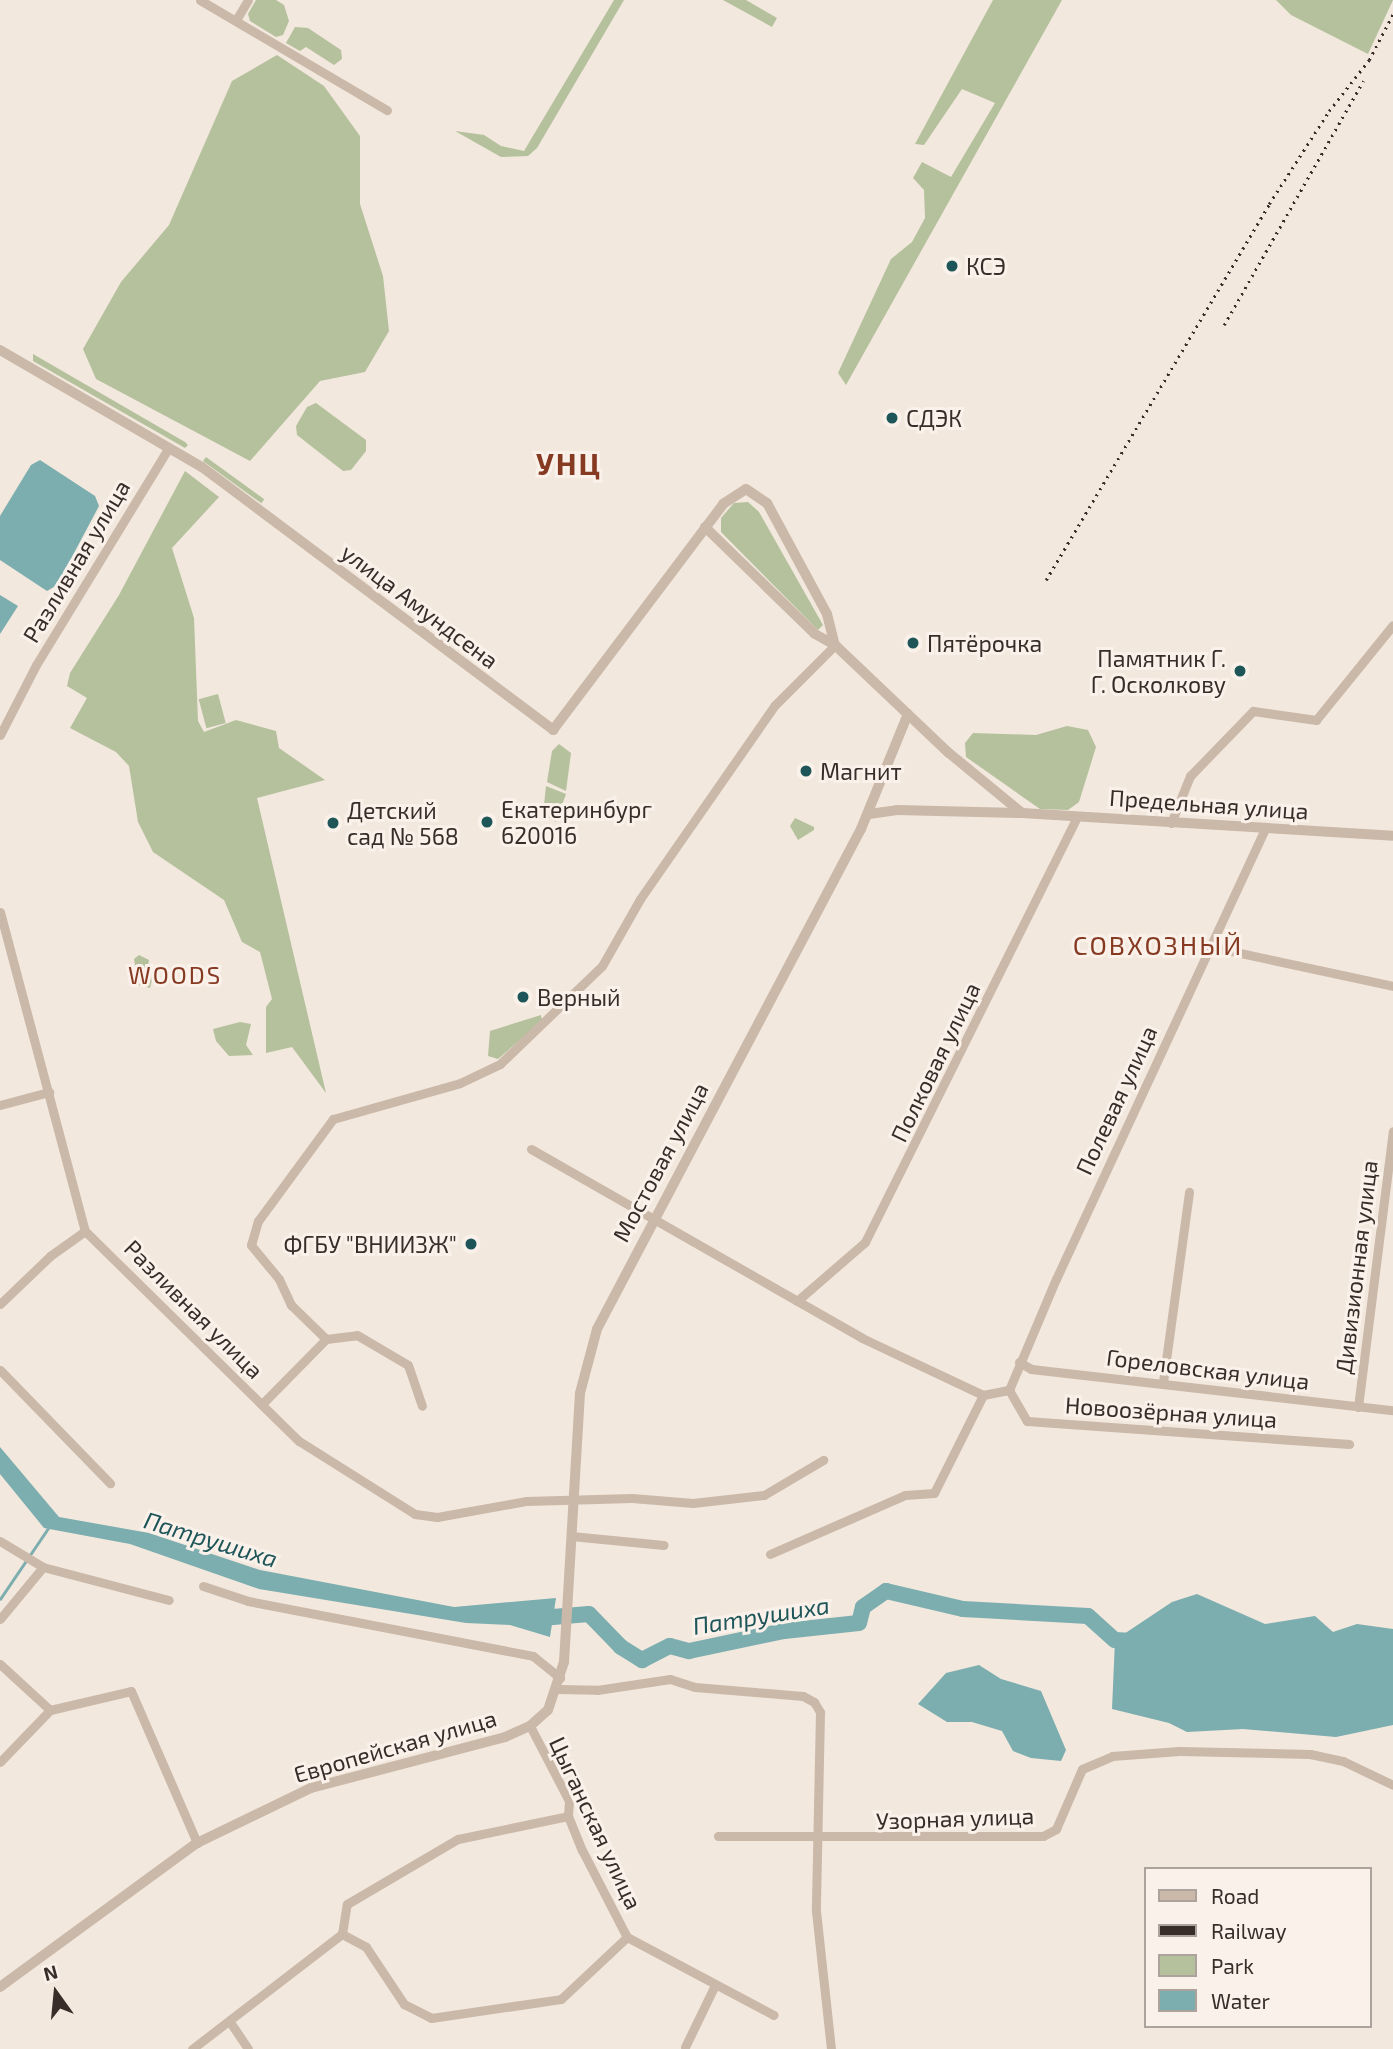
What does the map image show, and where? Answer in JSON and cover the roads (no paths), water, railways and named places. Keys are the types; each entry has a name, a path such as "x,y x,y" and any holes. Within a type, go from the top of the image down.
{"street":[{"path":"200,0 387,110"},
{"path":"236,20 248,0"},
{"name":"улица Амундсена","path":"0,350 169,447 553,730 723,503 746,489 766,503 827,614 835,645"},
{"name":"Разливная улица","path":"0,735 36,665 169,447"},
{"path":"705,527 815,634 835,645 908,714 1022,813"},
{"path":"1171,823 1190,776 1252,711 1317,720 1393,625"},
{"path":"326,1339 292,1305 279,1279 251,1245 258,1221 333,1119 460,1083 500,1064 602,966 662,866 725,782 775,705 835,645"},
{"name":"Мостовая улица","path":"564,1662 572,1499 585,1367 597,1329 869,814 908,714"},
{"name":"Предельная улица","path":"869,814 897,810 1022,813 1393,836"},
{"name":"Полковая улица","path":"797,1301 865,1242 1077,817"},
{"name":"Полевая улица","path":"1009,1390 1019,1362 1265,829"},
{"path":"0,912 5,949 49,1092 85,1231 50,1256 0,1304"},
{"path":"1209,946 1393,986"},
{"path":"0,1105 49,1092"},
{"name":"Дивизионная улица","path":"1358,1407 1393,1131"},
{"path":"531,1149 862,1338 983,1395 1009,1390"},
{"path":"1163,1382 1189,1192"},
{"name":"Разливная улица","path":"85,1231 299,1441 415,1514 437,1517 526,1501 572,1499 692,1503 764,1495 823,1460"},
{"path":"262,1404 326,1339 357,1335 408,1364 422,1406"},
{"name":"Гореловская улица","path":"1019,1362 1031,1369 1393,1410"},
{"path":"0,1370 110,1483"},
{"name":"Новоозёрная улица","path":"1009,1390 1027,1421 1349,1444"},
{"path":"770,1554 905,1495 934,1493 983,1395"},
{"path":"571,1536 664,1545"},
{"path":"0,1541 43,1567 169,1600"},
{"path":"0,1619 43,1567"},
{"path":"204,1586 248,1601 533,1656 559,1684 597,1690 670,1679 695,1687 803,1696 820,1712 815,1840 816,1911 831,2049"},
{"name":"Европейская улица","path":"0,1987 197,1843 311,1788 472,1747 530,1726 548,1710 559,1684 564,1662"},
{"path":"0,1664 50,1710"},
{"path":"0,1762 50,1710 131,1691 197,1843"},
{"name":"Цыганская улица","path":"530,1726 569,1801 568,1816 627,1937 774,2015"},
{"name":"Узорная улица","path":"718,1836 815,1840 1043,1836 1056,1829 1082,1769 1112,1756 1179,1751 1310,1754 1343,1761 1393,1785"},
{"path":"192,2049 342,1934 347,1904 458,1839 568,1816"},
{"path":"342,1934 366,1947 404,2004 431,2018 561,1999 627,1937"},
{"path":"685,2048 715,1985"},
{"path":"230,2022 248,2049"}],"water":[{"path":"40,460 95,496 99,506 57,585 47,591 0,560 0,516 31,465"},
{"path":"0,595 18,606 0,634"},
{"path":"0,1447 59,1517 149,1533 260,1570 454,1607 556,1598 550,1637 510,1625 466,1623 259,1589 130,1544 44,1528 0,1474"},
{"path":"1197,1594 1265,1624 1315,1616 1333,1632 1357,1624 1393,1629 1393,1725 1336,1737 1243,1729 1187,1732 1169,1723 1112,1709 1115,1640 1172,1602"},
{"path":"979,1665 1001,1679 1041,1691 1066,1750 1061,1761 1031,1758 1013,1751 1002,1731 972,1722 947,1722 918,1704 946,1673"}],"waterway":[{"path":"0,1599 49,1527"},
{"name":"Патрушиха","path":"529,1619 589,1614 621,1647 642,1660 670,1646 689,1651 784,1631 859,1623 863,1607 886,1591 963,1609 1088,1616 1115,1640 1137,1641"}],"railway":[{"path":"1046,580 1269,204 1329,111 1369,60 1393,14"},
{"path":"1224,325 1363,81"}],"place":[{"name":"КСЭ","path":"952,266"},
{"name":"СДЭК","path":"892,418"},
{"name":"Пятёрочка","path":"913,643"},
{"name":"Памятник Г. Г. Осколкову","path":"1240,671"},
{"name":"Магнит","path":"806,771"},
{"name":"Екатеринбург 620016","path":"487,822"},
{"name":"Детский сад № 568","path":"333,823"},
{"name":"Верный","path":"523,997"},
{"name":"ФГБУ \"ВНИИЗЖ\"","path":"471,1244"}],"district":[{"name":"УНЦ","path":"569,463"},
{"name":"СОВХОЗНЫЙ","path":"1158,945"},
{"name":"WOODS","path":"175,975"}]}
